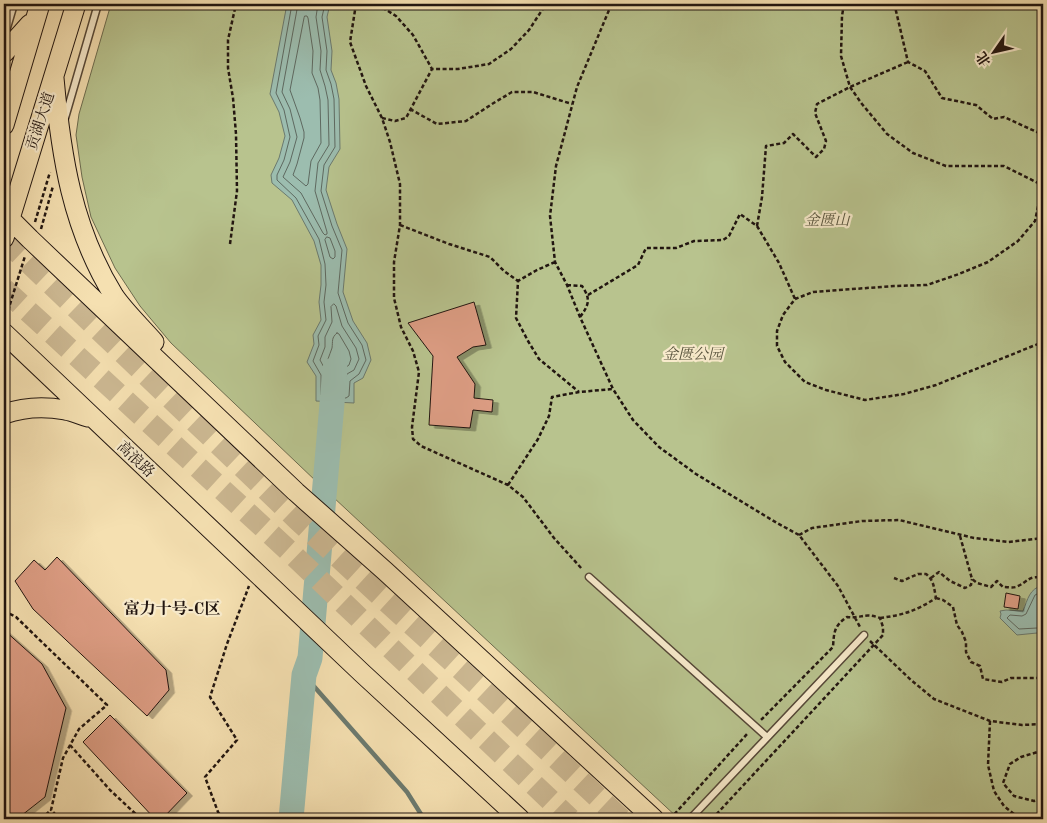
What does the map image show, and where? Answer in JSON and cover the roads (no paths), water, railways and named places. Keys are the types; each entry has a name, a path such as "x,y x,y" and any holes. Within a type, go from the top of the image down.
{"main road":[{"name":"贡湖大道","path":"4,238 7,215 54,78 76,4"},
{"path":"4,53 17,40 38,10"},
{"path":"4,125 38,10"},
{"path":"54,78 60,136 68,181 95,263 115,298 159,349 184,386"},
{"path":"7,215 37,246 296,492 385,571 654,819"},
{"name":"高浪路","path":"4,333 96,420 260,582 520,819"},
{"path":"4,414 20,409 39,407 67,410 96,420"}],"lane":[{"path":"4,38 14,4"},
{"name":"贡湖大道","path":"60,136 98,4"},
{"path":"589,577 767,737"},
{"path":"690,819 864,635"}],"water":[{"path":"287,4 330,4 327,17 332,51 331,70 339,99 340,149 329,167 326,190 347,249 343,292 353,321 367,343 371,360 363,378 354,383 354,403 316,401 316,376 307,362 314,344 313,335 321,320 319,302 321,265 314,241 292,200 272,183 271,175 279,158 285,136 279,112 270,94"},
{"path":"1043,585 1043,637 1037,633 1017,635 1000,618 1000,611 1023,611 1032,592"}],"waterway":[{"path":"291,819 304,675 310,658 335,369"},
{"path":"304,675 407,792 424,819"}],"tunnel":[{"path":"4,239 299,521 621,819"},
{"path":"4,289 289,551 570,819"}],"district":[{"name":"富力十号-C区","path":"172,608"}],"park label":[{"name":"金匮山","path":"827,220"},
{"name":"金匮公园","path":"693,354"}]}
